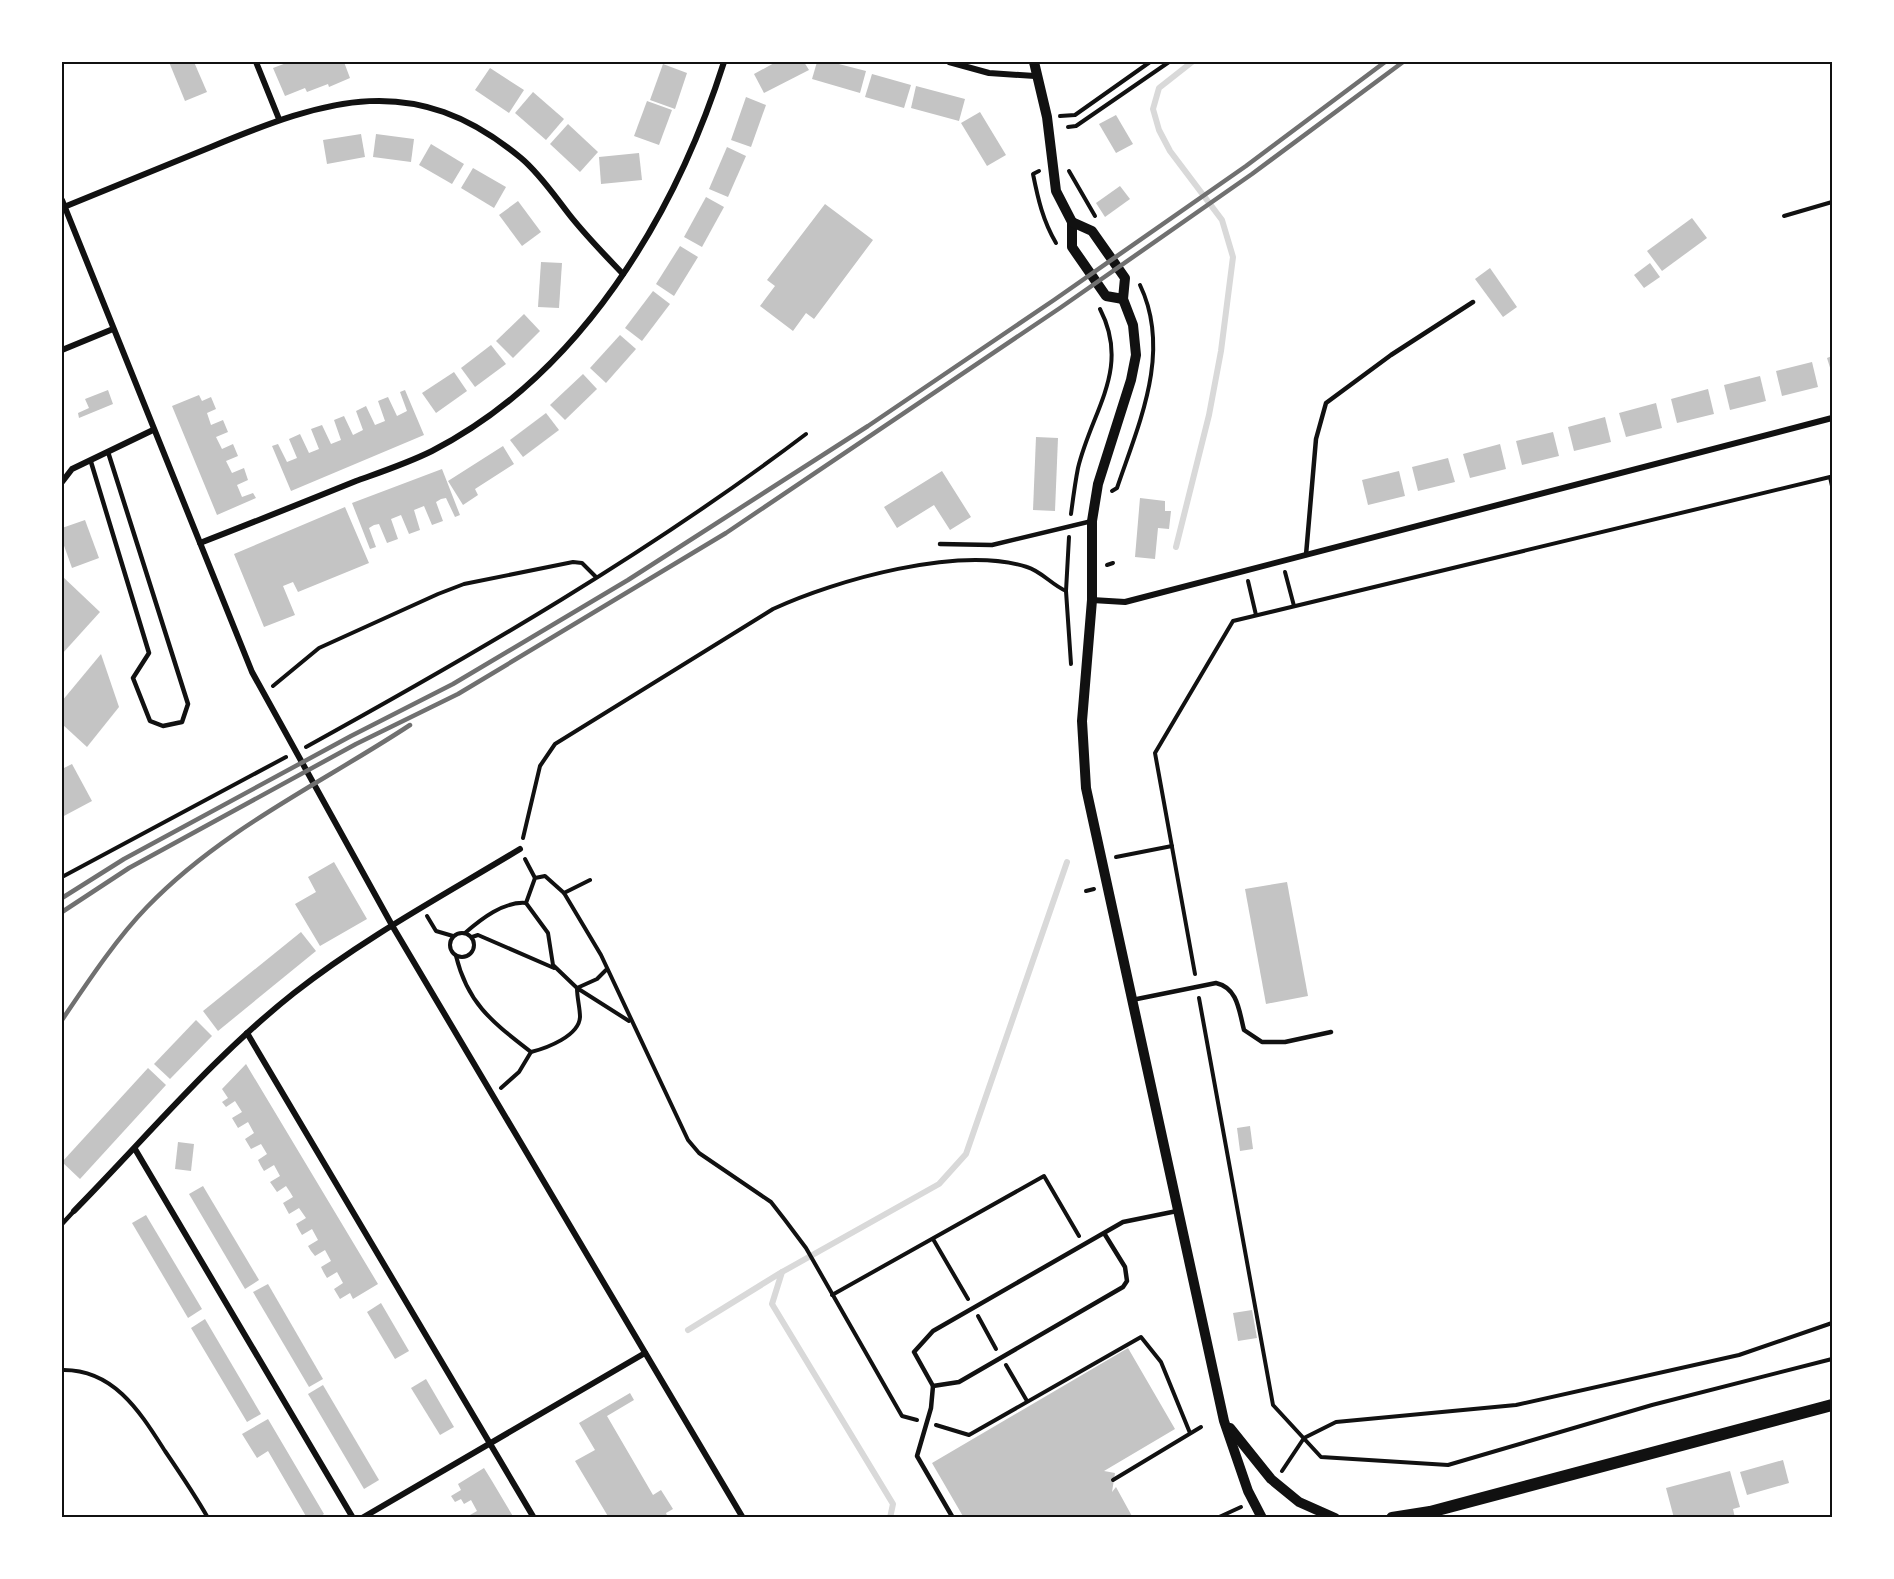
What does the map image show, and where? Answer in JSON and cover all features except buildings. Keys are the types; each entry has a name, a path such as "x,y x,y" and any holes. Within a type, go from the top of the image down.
{"main road":[{"path":"1392,1518 1431,1515 1833,1405"}],"street":[{"path":"256,62 279,119"},
{"path":"200,543 431,452 496,409 568,346 623,274 673,188 724,62"},
{"path":"949,62 989,73 1035,76"},
{"path":"1034,62 1035,76 1043,96 1047,117 1056,191 1072,222 1072,247 1106,296 1123,299"},
{"path":"623,274 583,231 524,160 465,121 426,107 384,100 341,102 279,119 63,204 252,672 393,927 742,1518"},
{"path":"1072,222 1092,231 1125,278 1123,299 1133,325 1136,355 1131,380 1095,496 1092,521 1092,600 1082,721 1086,788 1224,1421 1248,1491 1262,1518"},
{"path":"62,350 113,330"},
{"path":"1092,600 1125,602 1833,417"},
{"path":"62,482 72,469 92,462 153,430"},
{"path":"74,1211 247,1033 317,976 520,849"},
{"path":"247,1033 534,1518"},
{"path":"135,1149 352,1518"},
{"path":"362,1518 645,1353"},
{"path":"1224,1421 1271,1479 1299,1502 1335,1518"}],"lane":[{"path":"1306,555 1316,439 1326,403 1391,355 1473,302"},
{"path":"92,462 149,653 133,678 150,721 163,726 182,722 188,704 108,452"},
{"path":"940,544 992,545 1092,521"},
{"path":"1131,1000 1216,983 1226,985 1236,999 1244,1030 1262,1042 1286,1042 1331,1032"},
{"path":"62,1224 74,1211"},
{"path":"953,1518 917,1456 927,1423 933,1386 914,1352 933,1331 1123,1222 1177,1211"},
{"path":"933,1386 959,1382 1123,1287 1127,1281 1125,1267 1104,1233"}],"path":[{"path":"1047,117 1075,115 1150,62"},
{"path":"1068,126 1076,126 1169,62"},
{"path":"1033,174 1037,199 1047,228 1061,251"},
{"path":"1784,216 1833,202"},
{"path":"1072,672 1067,629 1066,591 1070,525 1078,467 1113,367 1112,335 1098,304"},
{"path":"345,725 528,620 723,497 806,434"},
{"path":"1195,974 1155,753 1233,621 1831,477 1833,486"},
{"path":"526,903 535,878 520,849 540,766 555,744 773,609 803,595 927,562 985,560 1029,567 1066,591"},
{"path":"1282,561 1294,606"},
{"path":"264,694 327,644 464,584 573,562 582,563 596,577"},
{"path":"1107,565 1113,563"},
{"path":"1066,570 1075,570"},
{"path":"1245,571 1256,615"},
{"path":"1067,629 1074,630"},
{"path":"62,877 250,777"},
{"path":"1112,858 1172,846"},
{"path":"535,878 545,876 564,893 601,955 629,1021 688,1140 699,1153 771,1202 806,1248 902,1416 969,1434 1141,1337 1161,1362 1190,1434"},
{"path":"564,893 590,880"},
{"path":"422,909 436,931 453,936 465,933 478,921 514,902 526,903 548,933 554,968"},
{"path":"456,956 465,957 472,953 475,945 472,937 465,933"},
{"path":"472,937 478,935 554,968 577,988 629,1021"},
{"path":"453,936 450,947 480,1008 531,1052"},
{"path":"577,988 597,979 606,970"},
{"path":"531,1052 552,1045 577,1026 580,1019 577,988"},
{"path":"1199,997 1273,1405 1321,1457 1448,1465 1652,1405 1833,1359"},
{"path":"493,1094 509,1083 528,1061 531,1052"},
{"path":"832,1295 1044,1176 1084,1244"},
{"path":"1304,1438 1336,1422 1494,1408 1628,1381 1739,1355 1833,1323"},
{"path":"62,1370 91,1373 109,1383 127,1398 141,1414 208,1518"},
{"path":"1113,1479 1201,1427"},
{"path":"1217,1518 1222,1515"}],"waterway":[{"path":"1176,547 1209,415 1221,351 1233,257 1222,220 1170,151 1159,130 1153,109 1159,88 1192,62"},
{"path":"890,1518 893,1504 772,1304 782,1272 939,1184 966,1154 1067,862"},
{"path":"688,1330 782,1272"}],"railway":[{"path":"62,898 124,859 351,736 453,684 628,580 868,426 1054,300 1246,166 1385,62"},
{"path":"62,912 129,868 356,744 458,694 726,533 1060,308 1252,174 1403,62"},
{"path":"62,1020 124,933 176,879 240,830 410,725"}]}
